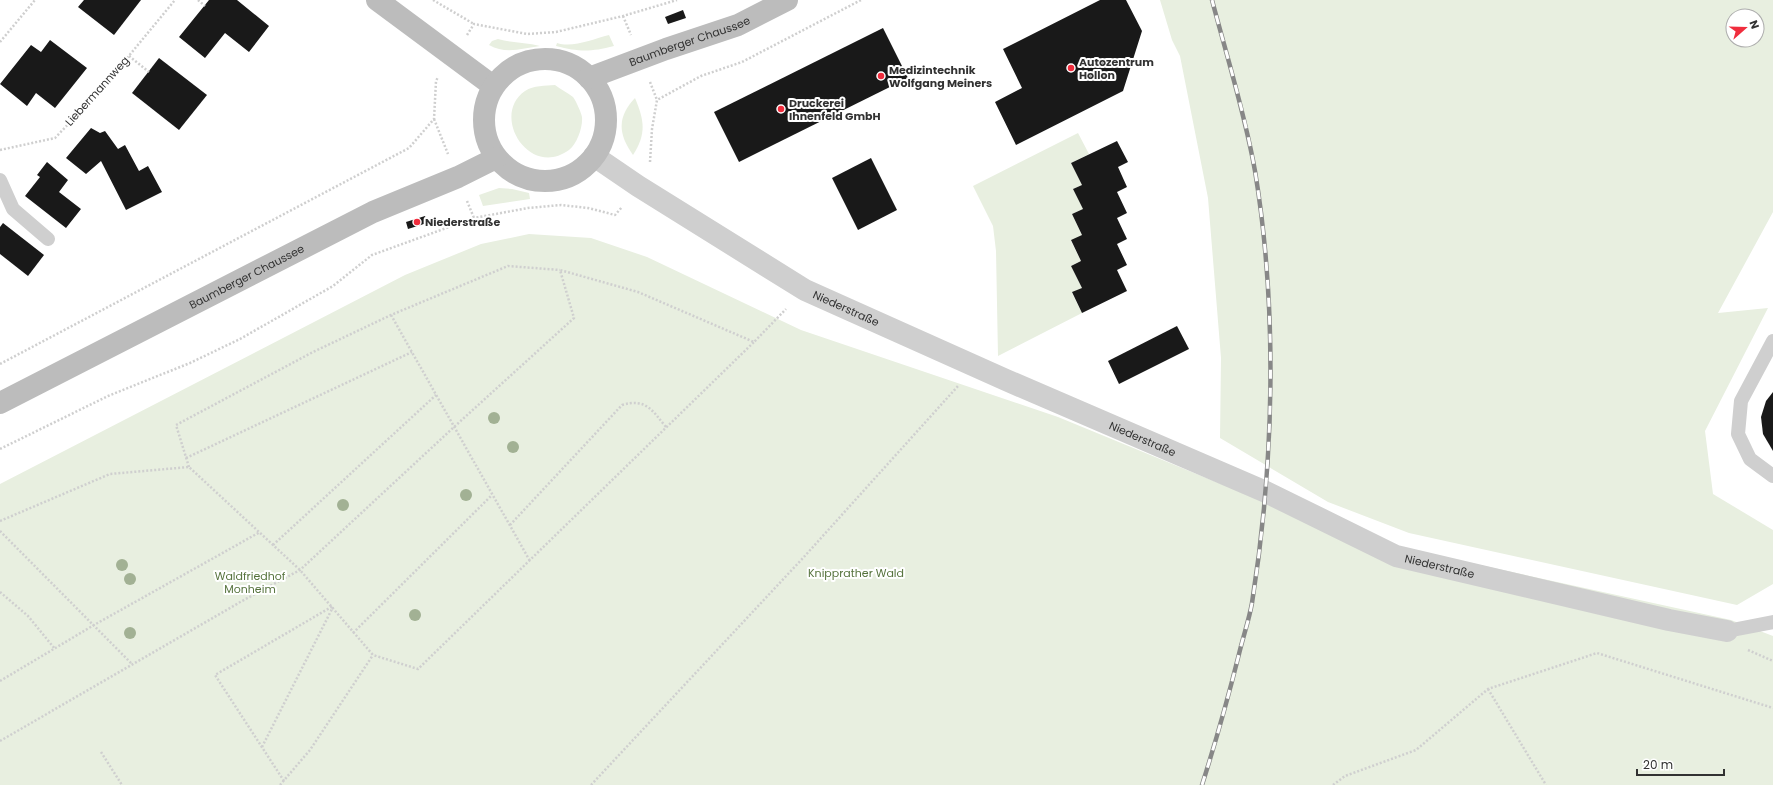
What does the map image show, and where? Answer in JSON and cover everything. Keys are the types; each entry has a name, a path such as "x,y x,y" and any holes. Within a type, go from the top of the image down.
{"street":[{"path":"377,0 493,86"},
{"name":"Baumberger Chaussee","path":"589,78 666,49 738,25 787,0"},
{"path":"539,59 557,60 575,66 589,78 601,96 606,116 604,137 594,156 581,169 565,178 546,182 528,179 510,171 496,158 487,142 484,123 486,104 493,86 506,72 522,63 539,59"},
{"name":"Niederstraße","path":"594,156 638,186 805,290 1266,492 1396,556 1669,620 1727,631"},
{"name":"Baumberger Chaussee","path":"0,403 373,212 458,177 496,158"}],"lane":[{"path":"0,180 13,209 48,239"},
{"path":"1773,341 1741,400 1738,434 1750,459 1773,476"},
{"path":"1727,631 1773,622"}],"path":[{"path":"0,42 35,0"},
{"name":"Liebermannweg","path":"0,150 55,138 99,92 175,0"},
{"path":"198,0 205,6"},
{"path":"433,0 474,24 527,34 556,32 623,16 677,0"},
{"path":"0,449 108,396 190,363 240,339 333,286 372,255 474,218 528,208 561,205 588,208 615,215 638,186 651,161 652,129 657,100 701,76 742,62 861,0"},
{"path":"0,364 409,148 434,119 436,81 474,24"},
{"path":"129,56 148,72"},
{"path":"754,342 638,292 560,270 508,266 392,315 313,352 176,425 189,467 300,570 333,606 353,633 373,655 418,669 754,342 805,290"},
{"path":"0,741 242,601 300,570 454,426 574,318 560,270"},
{"path":"392,315 530,561"},
{"path":"186,458 412,352"},
{"path":"591,785 803,558 976,366"},
{"path":"274,545 436,395"},
{"path":"510,525 622,405 631,402 642,403 651,409 666,427"},
{"path":"0,521 110,474 189,467"},
{"path":"353,633 492,495"},
{"path":"0,532 132,664"},
{"path":"0,677 1,681 94,625 260,532"},
{"path":"0,592 28,616 54,649"},
{"path":"284,781 215,675 333,606"},
{"path":"262,747 333,606"},
{"path":"1333,785 1345,776 1416,750 1488,689 1597,653 1773,708"},
{"path":"280,785 310,750 373,655"},
{"path":"1488,689 1546,785"},
{"path":"101,752 122,785"}],"green space":[{"path":"1160,0 1773,0 1773,212 1718,313 1768,308 1705,431 1713,494 1773,530 1773,584 1737,605 1409,533 1328,502 1220,438 1221,358 1208,198 1180,56 1172,40"},
{"path":"609,35 614,46 585,50 556,46 557,43 576,44"},
{"path":"498,39 540,46 502,50 489,45 492,41"},
{"path":"555,85 573,97 582,117 582,126 577,140 569,150 554,157 540,156 528,150 519,140 513,128 511,114 515,102 528,89"},
{"path":"635,98 643,126 640,140 633,155 624,140 622,126 625,112"},
{"path":"1078,133 1089,154 1071,163 1082,185 1073,189 1083,209 1072,214 1082,235 1071,241 1081,261 1071,266 1082,288 1072,293 1082,313 998,356 996,251 993,226 973,186"},
{"path":"499,188 529,193 530,199 483,206 479,195"},
{"path":"529,234 591,238 647,257 801,330 1058,417 1216,482 1393,546 1731,620 1773,636 1773,785 0,785 0,484 405,275 481,244"}],"building":[{"path":"84,0 141,0 114,35 78,7"},
{"path":"209,0 237,0 269,26 249,52 225,33 205,58 179,37"},
{"name":"Autozentrum Hollon","path":"1100,0 1126,0 1142,31 1123,91 1016,145 995,102 1022,88 1003,49"},
{"path":"683,10 686,18 668,24 665,17"},
{"path":"883,28 908,78 739,162 714,112"},
{"path":"50,40 87,68 55,108 36,93 27,106 0,84 31,45 41,52"},
{"path":"159,58 207,95 179,130 132,93"},
{"path":"91,128 100,133 105,131 118,149 125,145 139,171 148,166 162,192 126,210 101,161 86,174 66,158"},
{"path":"1117,141 1128,162 1118,167 1127,187 1117,192 1127,213 1117,218 1127,239 1117,244 1127,265 1117,270 1127,291 1082,313 1072,292 1082,288 1071,266 1081,261 1071,240 1082,235 1072,214 1083,209 1073,189 1082,185 1071,163"},
{"path":"871,158 897,210 858,230 832,178"},
{"path":"47,162 68,180 59,192 81,209 66,228 25,196 40,177 37,175"},
{"name":"Niederstraße","path":"425,216 427,223 408,229 406,222"},
{"path":"3,223 44,255 28,276 0,254 0,227"},
{"path":"1177,326 1189,349 1119,384 1108,361"},
{"path":"1773,392 1773,451 1763,434 1761,417 1766,401"}],"railway":[{"path":"1202,785 1226,703 1252,603 1265,497 1269,442 1270,387 1270,332 1267,278 1255,171 1241,107 1212,0"}],"place":[{"name":"Autozentrum Hollon","path":"1071,68"},
{"name":"Medizintechnik Wolfgang Meiners","path":"881,76"},
{"name":"Druckerei Ihnenfeld GmbH","path":"781,109"},
{"name":"Niederstraße","path":"417,222"}],"park label":[{"name":"Knipprather Wald","path":"856,573"},
{"name":"Waldfriedhof Monheim","path":"250,582"}]}
